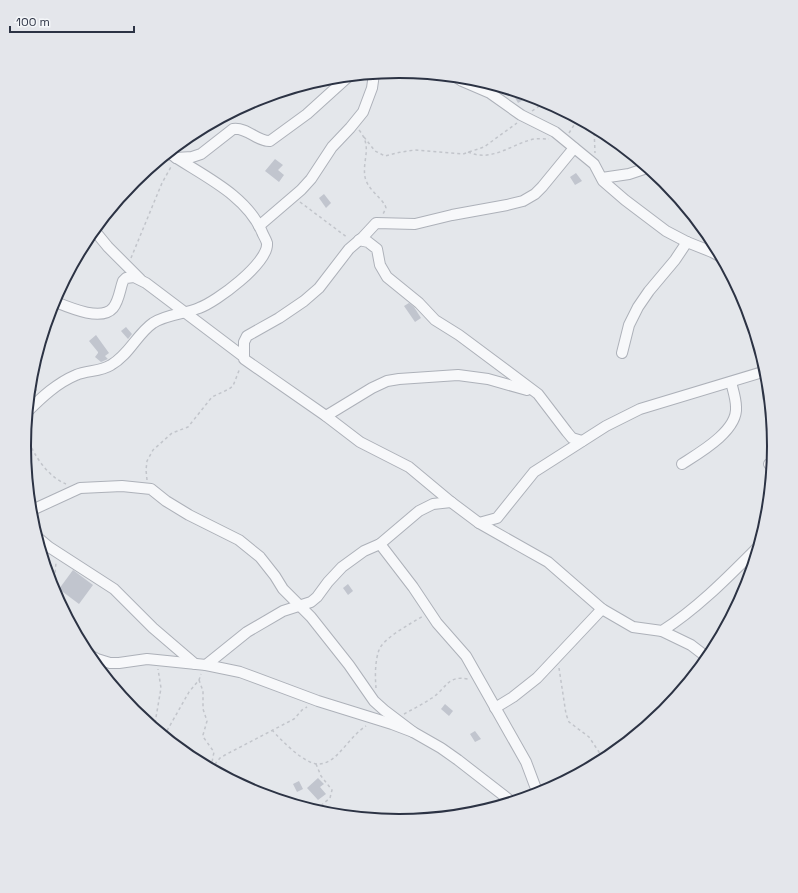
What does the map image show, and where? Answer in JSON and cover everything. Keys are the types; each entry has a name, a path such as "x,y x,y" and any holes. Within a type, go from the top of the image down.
{"street":[{"path":"259,226 294,197 311,179 335,143 363,112 369,99 373,79"},
{"path":"174,156 192,157 202,154 233,129 243,130 265,141 270,141 308,114 342,84"},
{"path":"476,87 490,93 524,117 549,128 587,157 597,168 602,178 625,200 666,231 687,242 711,252"},
{"path":"244,358 244,342 247,336 304,302 319,288 337,263 374,224 378,222 415,224 523,201 536,194 542,188 570,145"},
{"path":"33,406 51,390 75,375 110,366 122,357 154,322 199,308 215,300 241,280 253,268 266,250 266,243 259,226 251,214 237,199 173,156"},
{"path":"602,178 628,174 642,170"},
{"path":"98,235 140,279 168,301 186,312 244,358 360,442 410,467 479,523 548,562 602,609 633,627 662,631 691,645 703,654"},
{"path":"357,241 368,242 377,249 380,265 387,277 420,303 435,320 459,335 538,394 572,438 582,441"},
{"path":"622,352 629,325 638,307 649,291 675,260 687,242"},
{"path":"60,303 88,313 101,314 114,307 123,281 126,278 134,277 140,279"},
{"path":"479,523 497,518 534,472 606,426 640,409 760,373"},
{"path":"326,416 387,381 412,377 458,375 488,379 538,394"},
{"path":"682,464 712,445 721,437 732,423 736,415 737,408 731,382"},
{"path":"36,507 80,488 122,486 151,489 190,515 238,540 260,557 275,576 282,589 311,617 349,665 374,701 395,719 458,760 507,798"},
{"path":"206,665 247,632 277,614 313,600 342,567 364,551 380,544 418,511 433,504 452,502"},
{"path":"44,543 114,589 153,628 195,664"},
{"path":"380,544 437,623 466,656 526,762 536,788"},
{"path":"662,631 683,618 720,585 750,555"},
{"path":"311,617 310,607 313,600"},
{"path":"495,708 528,685 558,656 602,609"},
{"path":"99,659 105,662"},
{"path":"101,662 119,664 139,659 159,660 206,665 240,672 318,701 413,732"}],"path":[{"path":"352,125 376,151 385,156 415,150 444,154 463,154 484,147 539,106"},
{"path":"570,145 570,130 575,123"},
{"path":"593,135 597,168"},
{"path":"364,137 366,152 365,176 368,185 383,201 386,207 378,222"},
{"path":"468,152 484,156 532,139 550,139"},
{"path":"127,267 162,184 170,171 173,157"},
{"path":"294,197 329,225 357,241"},
{"path":"151,489 146,478 146,470 147,461 153,450 172,433 188,427 212,397 233,386 244,358"},
{"path":"31,448 55,479 66,484"},
{"path":"54,574 57,566 56,561"},
{"path":"376,688 376,665 380,647 386,640 429,612"},
{"path":"558,656 566,714 569,722 589,737 595,745 599,755"},
{"path":"155,722 161,688 158,672 159,660"},
{"path":"167,731 189,692 199,680 206,665"},
{"path":"395,719 433,697 444,685 452,680 458,678 480,681"},
{"path":"199,680 203,691 203,709 207,721 203,735 214,752 212,763"},
{"path":"215,765 225,755 294,719 302,710 318,701"},
{"path":"272,730 293,751 316,764 320,764 327,762 337,755 359,732 369,725"},
{"path":"316,764 321,776 332,790 330,798 321,806"}],"building":[{"path":"515,97 523,100 518,103"},
{"path":"275,159 283,165 278,170 284,175 279,182 265,171"},
{"path":"576,173 582,181 575,185 570,177"},
{"path":"324,194 331,203 326,208 319,198"},
{"path":"409,303 414,307 421,318 415,322 404,306"},
{"path":"126,327 132,334 128,339 121,331"},
{"path":"96,335 109,353 105,356 108,359 101,362 95,357 98,352 89,341"},
{"path":"73,570 93,585 79,604 60,588"},
{"path":"348,584 353,591 348,595 343,588"},
{"path":"445,704 453,711 449,716 441,709"},
{"path":"475,731 481,739 475,742 470,734"},
{"path":"318,778 324,784 320,787 326,794 318,800 307,788"},
{"path":"299,781 303,789 297,792 293,784"}]}
